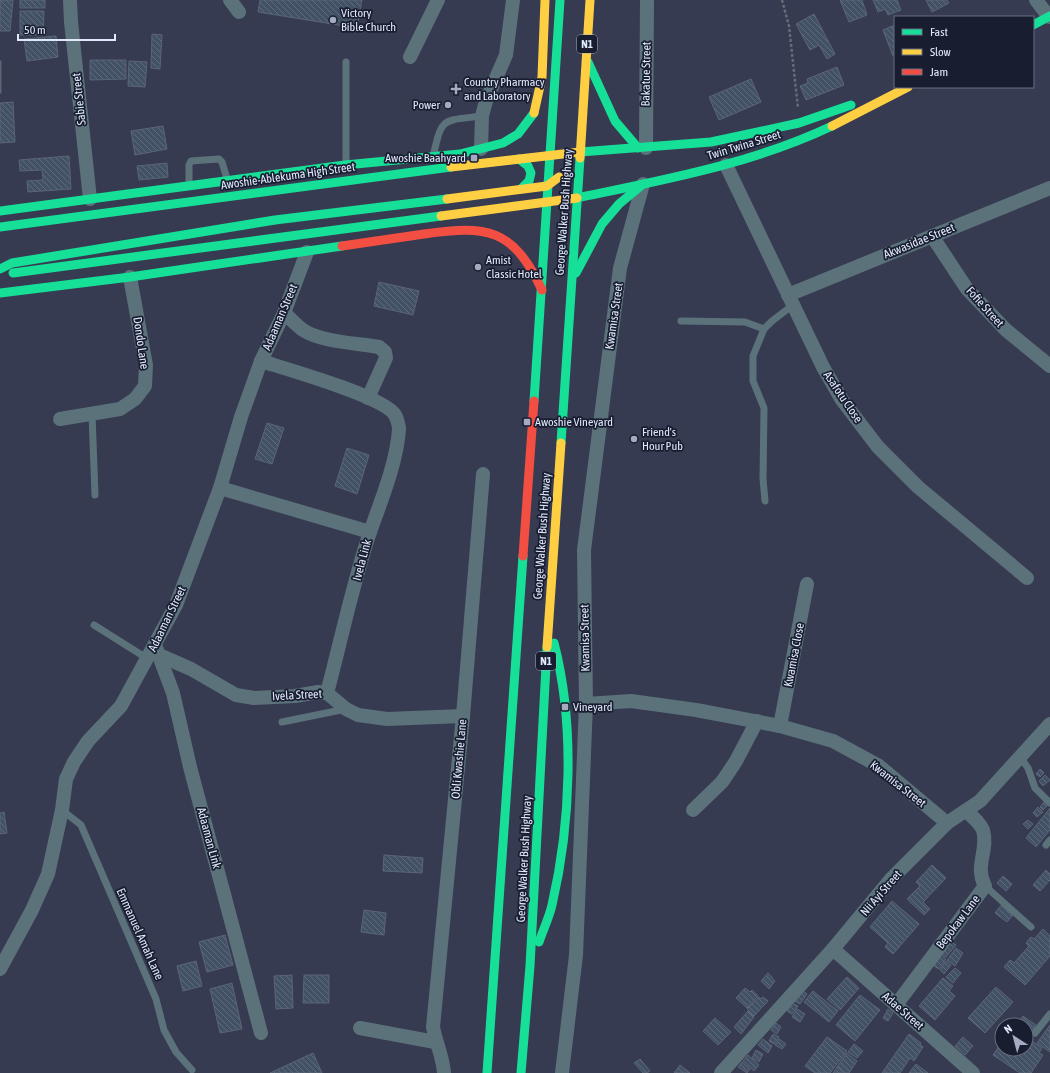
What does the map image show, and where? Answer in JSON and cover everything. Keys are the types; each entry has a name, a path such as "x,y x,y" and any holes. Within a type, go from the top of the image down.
{"main road":[{"name":"Awoshie-Ablekuma High Street","path":"0,211 346,165 433,157 481,149 504,142 518,133 533,115 541,90 545,0"},
{"name":"George Walker Bush Highway","path":"487,1071 542,290 546,202 560,0"},
{"name":"George Walker Bush Highway","path":"521,1073 530,966 549,618 590,0"},
{"path":"1034,24 1049,17"},
{"path":"586,58 615,121 642,148"},
{"name":"Twin Twina Street","path":"580,152 711,142 799,123 899,88"},
{"name":"Twin Twina Street","path":"546,202 577,198 726,165 780,148 828,128 906,88"},
{"name":"Awoshie-Ablekuma High Street","path":"0,227 346,180 580,152"},
{"path":"0,270 12,263 20,261 268,221 547,186 568,168 580,152"},
{"path":"519,159 528,165 531,172 530,179 521,189"},
{"path":"572,281 602,224 618,204 643,184"},
{"path":"0,274 546,202"},
{"name":"George Walker Bush Highway","path":"307,252 427,234 476,230 495,234 512,243 526,258 542,290"},
{"path":"0,293 130,277 307,252"},
{"path":"530,966 552,906 559,867 565,806 567,748 563,680 549,618"}],"street":[{"name":"Sabie Street","path":"70,0 71,22 90,199"},
{"path":"230,0 239,12"},
{"path":"410,57 438,0"},
{"path":"481,149 482,116 486,101 506,54 513,0"},
{"name":"Bakatue Street","path":"642,148 647,0"},
{"path":"1036,0 1049,17"},
{"path":"346,165 346,180"},
{"name":"Asafotu Close","path":"726,165 823,367 842,400 878,447 918,487 1027,578"},
{"name":"Kwamisa Street","path":"643,184 620,268 584,550 586,704 631,701 696,710 780,726 833,741 880,766 947,823"},
{"name":"Akwasidae Street","path":"791,300 932,236 1050,188"},
{"name":"Fofie Street","path":"932,236 967,289 1006,330 1050,366"},
{"name":"Adaaman Street","path":"0,969 32,910 48,874 62,810 66,779 74,762 88,741 121,706 154,653 176,604 220,488 241,417 261,361 284,313 307,252"},
{"name":"Dondo Lane","path":"60,419 120,409 135,399 145,386 146,365 130,277"},
{"path":"284,313 303,330 311,334 323,338 379,347 385,352 386,358 368,398"},
{"path":"261,361 368,398 382,404 395,415 399,428 392,462 381,505 370,532"},
{"name":"Obli Kwashie Lane","path":"436,1042 432,1027 463,716 483,474"},
{"name":"Ivela Link","path":"220,488 370,532 327,693"},
{"name":"Kwamisa Close","path":"780,726 807,584"},
{"name":"Ivela Street","path":"154,653 191,669 236,695 254,698 327,693 346,709 358,715 388,719 463,716"},
{"name":"Adaaman Link","path":"154,653 173,693 190,767 261,1033"},
{"path":"562,1073 576,955 586,704"},
{"path":"693,810 722,782 736,761 757,721"},
{"name":"Nii Ayi Street","path":"721,1073 833,949 891,879 947,823 980,801 1021,758 1050,724"},
{"name":"Bepokaw Lane","path":"896,1005 985,886 980,878 984,848 983,830 966,811"},
{"name":"Adae Street","path":"833,949 973,1073"},
{"path":"360,1028 436,1042 443,1060 444,1073"}],"lane":[{"path":"346,62 346,165"},
{"path":"433,157 439,129 444,124 450,120 482,116"},
{"path":"189,186 188,165 191,161 219,159 222,162 227,181"},
{"path":"765,501 764,408 752,381 753,356 764,329 791,300"},
{"path":"681,322 745,322 764,329"},
{"path":"92,414 95,495"},
{"path":"94,625 154,653"},
{"path":"282,722 346,709"},
{"path":"1021,758 1028,768 1035,788 1050,803"},
{"name":"Emmanuel Amah Lane","path":"62,810 82,825 156,999 164,1030 176,1052 192,1070"},
{"path":"985,886 1032,927"},
{"path":"1036,1033 1050,1014"}],"path":[{"path":"782,0 790,26 799,123"}],"building":[{"path":"0,0 13,0 10,31 0,31"},
{"path":"20,0 45,0 45,8 20,8"},
{"name":"Victory Bible Church","path":"260,0 362,0 357,28 258,12"},
{"path":"840,0 862,0 867,15 849,22"},
{"path":"873,0 897,0 901,10 888,15 885,9 878,12"},
{"path":"926,0 947,0 949,3 932,12"},
{"path":"20,11 44,11 43,35 20,35"},
{"path":"814,14 835,54 827,59 819,45 810,50 796,24"},
{"path":"894,25 893,56 883,30"},
{"path":"152,34 162,35 160,69 151,68"},
{"path":"56,36 58,57 27,61 24,39"},
{"path":"90,60 126,60 126,79 90,80"},
{"path":"1,61 1,93 0,93"},
{"path":"129,61 147,62 145,87 128,86"},
{"path":"837,67 844,85 806,100 800,86 808,83 807,79"},
{"path":"751,79 761,102 719,120 709,97"},
{"path":"13,102 15,142 0,143 0,103"},
{"path":"163,126 167,149 135,155 131,131"},
{"path":"69,156 71,189 28,192 27,181 43,180 42,170 20,171 19,160"},
{"path":"167,163 168,177 139,180 137,166"},
{"path":"379,282 419,291 413,315 374,306"},
{"path":"267,423 284,428 272,464 255,459"},
{"path":"347,448 369,455 357,494 335,486"},
{"path":"1040,769 1044,773 1040,777 1036,774"},
{"path":"1045,775 1050,780 1043,786 1039,781"},
{"path":"1044,802 1048,805 1043,810 1040,807"},
{"path":"1038,807 1043,812 1037,817 1033,813"},
{"path":"1050,808 1050,830 1036,847 1026,838"},
{"path":"4,812 7,833 0,834 0,813"},
{"path":"1028,820 1033,824 1028,829 1023,824"},
{"path":"384,855 423,858 422,873 383,871"},
{"path":"932,865 946,878 923,902 930,909 924,915 907,899 920,886 916,882"},
{"path":"1046,870 1050,874 1050,880 1040,891 1033,885"},
{"path":"1003,876 1012,884 1006,891 997,883"},
{"path":"892,901 919,924 893,954 885,947 888,943 870,927"},
{"path":"1002,904 1014,914 1007,922 995,913"},
{"path":"364,910 386,913 384,935 361,932"},
{"path":"1043,929 1050,936 1050,956 1025,985 1004,967 1010,960 1014,963 1029,946 1026,943 1031,937 1034,939"},
{"path":"225,935 233,965 207,972 199,942"},
{"path":"949,940 956,945 946,957 939,952"},
{"path":"956,948 963,953 955,966 947,960"},
{"path":"940,954 946,959 939,969 934,966"},
{"path":"196,961 202,986 183,991 177,966"},
{"path":"946,961 951,965 944,974 940,970"},
{"path":"955,968 961,973 953,983 946,977"},
{"path":"768,973 775,981 769,989 761,981"},
{"path":"292,975 293,1008 276,1009 274,976"},
{"path":"304,975 329,975 329,1003 303,1003"},
{"path":"847,977 859,988 840,1010 827,999"},
{"path":"943,978 953,986 949,991 955,996 935,1020 919,1006"},
{"path":"232,983 242,1029 220,1033 210,989"},
{"path":"996,987 1013,1002 999,1017 994,1017 994,1023 985,1033 968,1018"},
{"path":"745,988 750,992 752,990 758,996 747,1008 736,998"},
{"path":"802,990 807,994 800,1004 794,1001"},
{"path":"813,991 838,1011 829,1022 804,1002"},
{"path":"860,995 880,1010 855,1041 836,1025"},
{"path":"759,997 761,999 763,997 768,1001 754,1016 747,1009"},
{"path":"792,1003 798,1006 792,1014 787,1011"},
{"path":"797,1009 805,1014 800,1022 792,1017"},
{"path":"888,1009 893,1013 888,1021 883,1018"},
{"path":"748,1011 754,1017 741,1034 734,1027"},
{"path":"715,1018 731,1032 718,1045 703,1031"},
{"path":"776,1023 781,1027 777,1034 771,1030"},
{"path":"1050,1025 1050,1052 1037,1043"},
{"path":"773,1034 779,1037 774,1044 769,1041"},
{"path":"909,1034 921,1043 920,1044 923,1047 914,1061 910,1058 900,1073 882,1073"},
{"path":"827,1037 847,1051 830,1073 815,1073 805,1066"},
{"path":"963,1037 973,1046 965,1055 955,1046"},
{"path":"763,1039 772,1046 768,1053 758,1045"},
{"path":"779,1039 786,1044 782,1049 775,1045"},
{"path":"1034,1042 1042,1048 1039,1053 1043,1055 1031,1073 1020,1073 996,1057 1034,1057"},
{"path":"854,1044 863,1051 857,1058 848,1052"},
{"path":"756,1050 763,1054 759,1062 752,1058"},
{"path":"313,1053 322,1073 270,1073"},
{"path":"847,1053 857,1061 849,1073 845,1073 837,1067"},
{"path":"748,1055 759,1065 754,1071 743,1061"},
{"path":"640,1059 650,1071 647,1073 643,1073 634,1063"},
{"path":"742,1062 750,1069 747,1073 738,1067"},
{"path":"916,1064 928,1073 909,1073"},
{"path":"680,1065 690,1073 674,1073"},
{"path":"837,1067 845,1073 833,1073"}],"traffic: fast":[{"path":"534,401 560,0"},
{"path":"1034,24 1050,16"},
{"path":"588,62 615,121 638,148"},
{"path":"580,152 711,142 799,123 851,105"},
{"path":"0,211 345,165 460,154 503,143 518,134 534,113"},
{"path":"577,198 707,170 739,161 802,139 832,126"},
{"path":"561,443 580,158"},
{"path":"519,159 528,166 531,173 529,181 521,189"},
{"path":"0,227 451,167"},
{"path":"576,273 602,224 619,204 643,184"},
{"path":"0,269 12,263 275,220 447,199"},
{"path":"13,273 441,216"},
{"path":"0,293 130,277 342,246"},
{"path":"487,1073 523,556"},
{"path":"539,942 552,905 558,874 567,807 568,740 561,674 554,643"},
{"path":"521,1073 530,966 547,647"}],"traffic: slow":[{"path":"534,113 542,77 545,0"},
{"path":"580,158 590,0"},
{"path":"832,126 906,88"},
{"path":"451,167 580,152"},
{"path":"447,199 547,186 559,177"},
{"path":"441,216 577,198"},
{"path":"547,647 561,443"}],"traffic: jam":[{"path":"342,246 446,231 481,231 496,235 509,243 520,254 531,269 542,290"},
{"path":"523,556 534,401"}],"place":[{"name":"Victory Bible Church","path":"333,20"},
{"name":"Country Pharmacy and Laboratory","path":"456,89"},
{"name":"Power","path":"448,105"},
{"name":"Awoshie Baahyard","path":"474,158"},
{"name":"Amist Classic Hotel","path":"478,267"},
{"name":"Awoshie Vineyard","path":"527,422"},
{"name":"Friend's Hour Pub","path":"634,439"},
{"name":"Vineyard","path":"565,707"}]}
